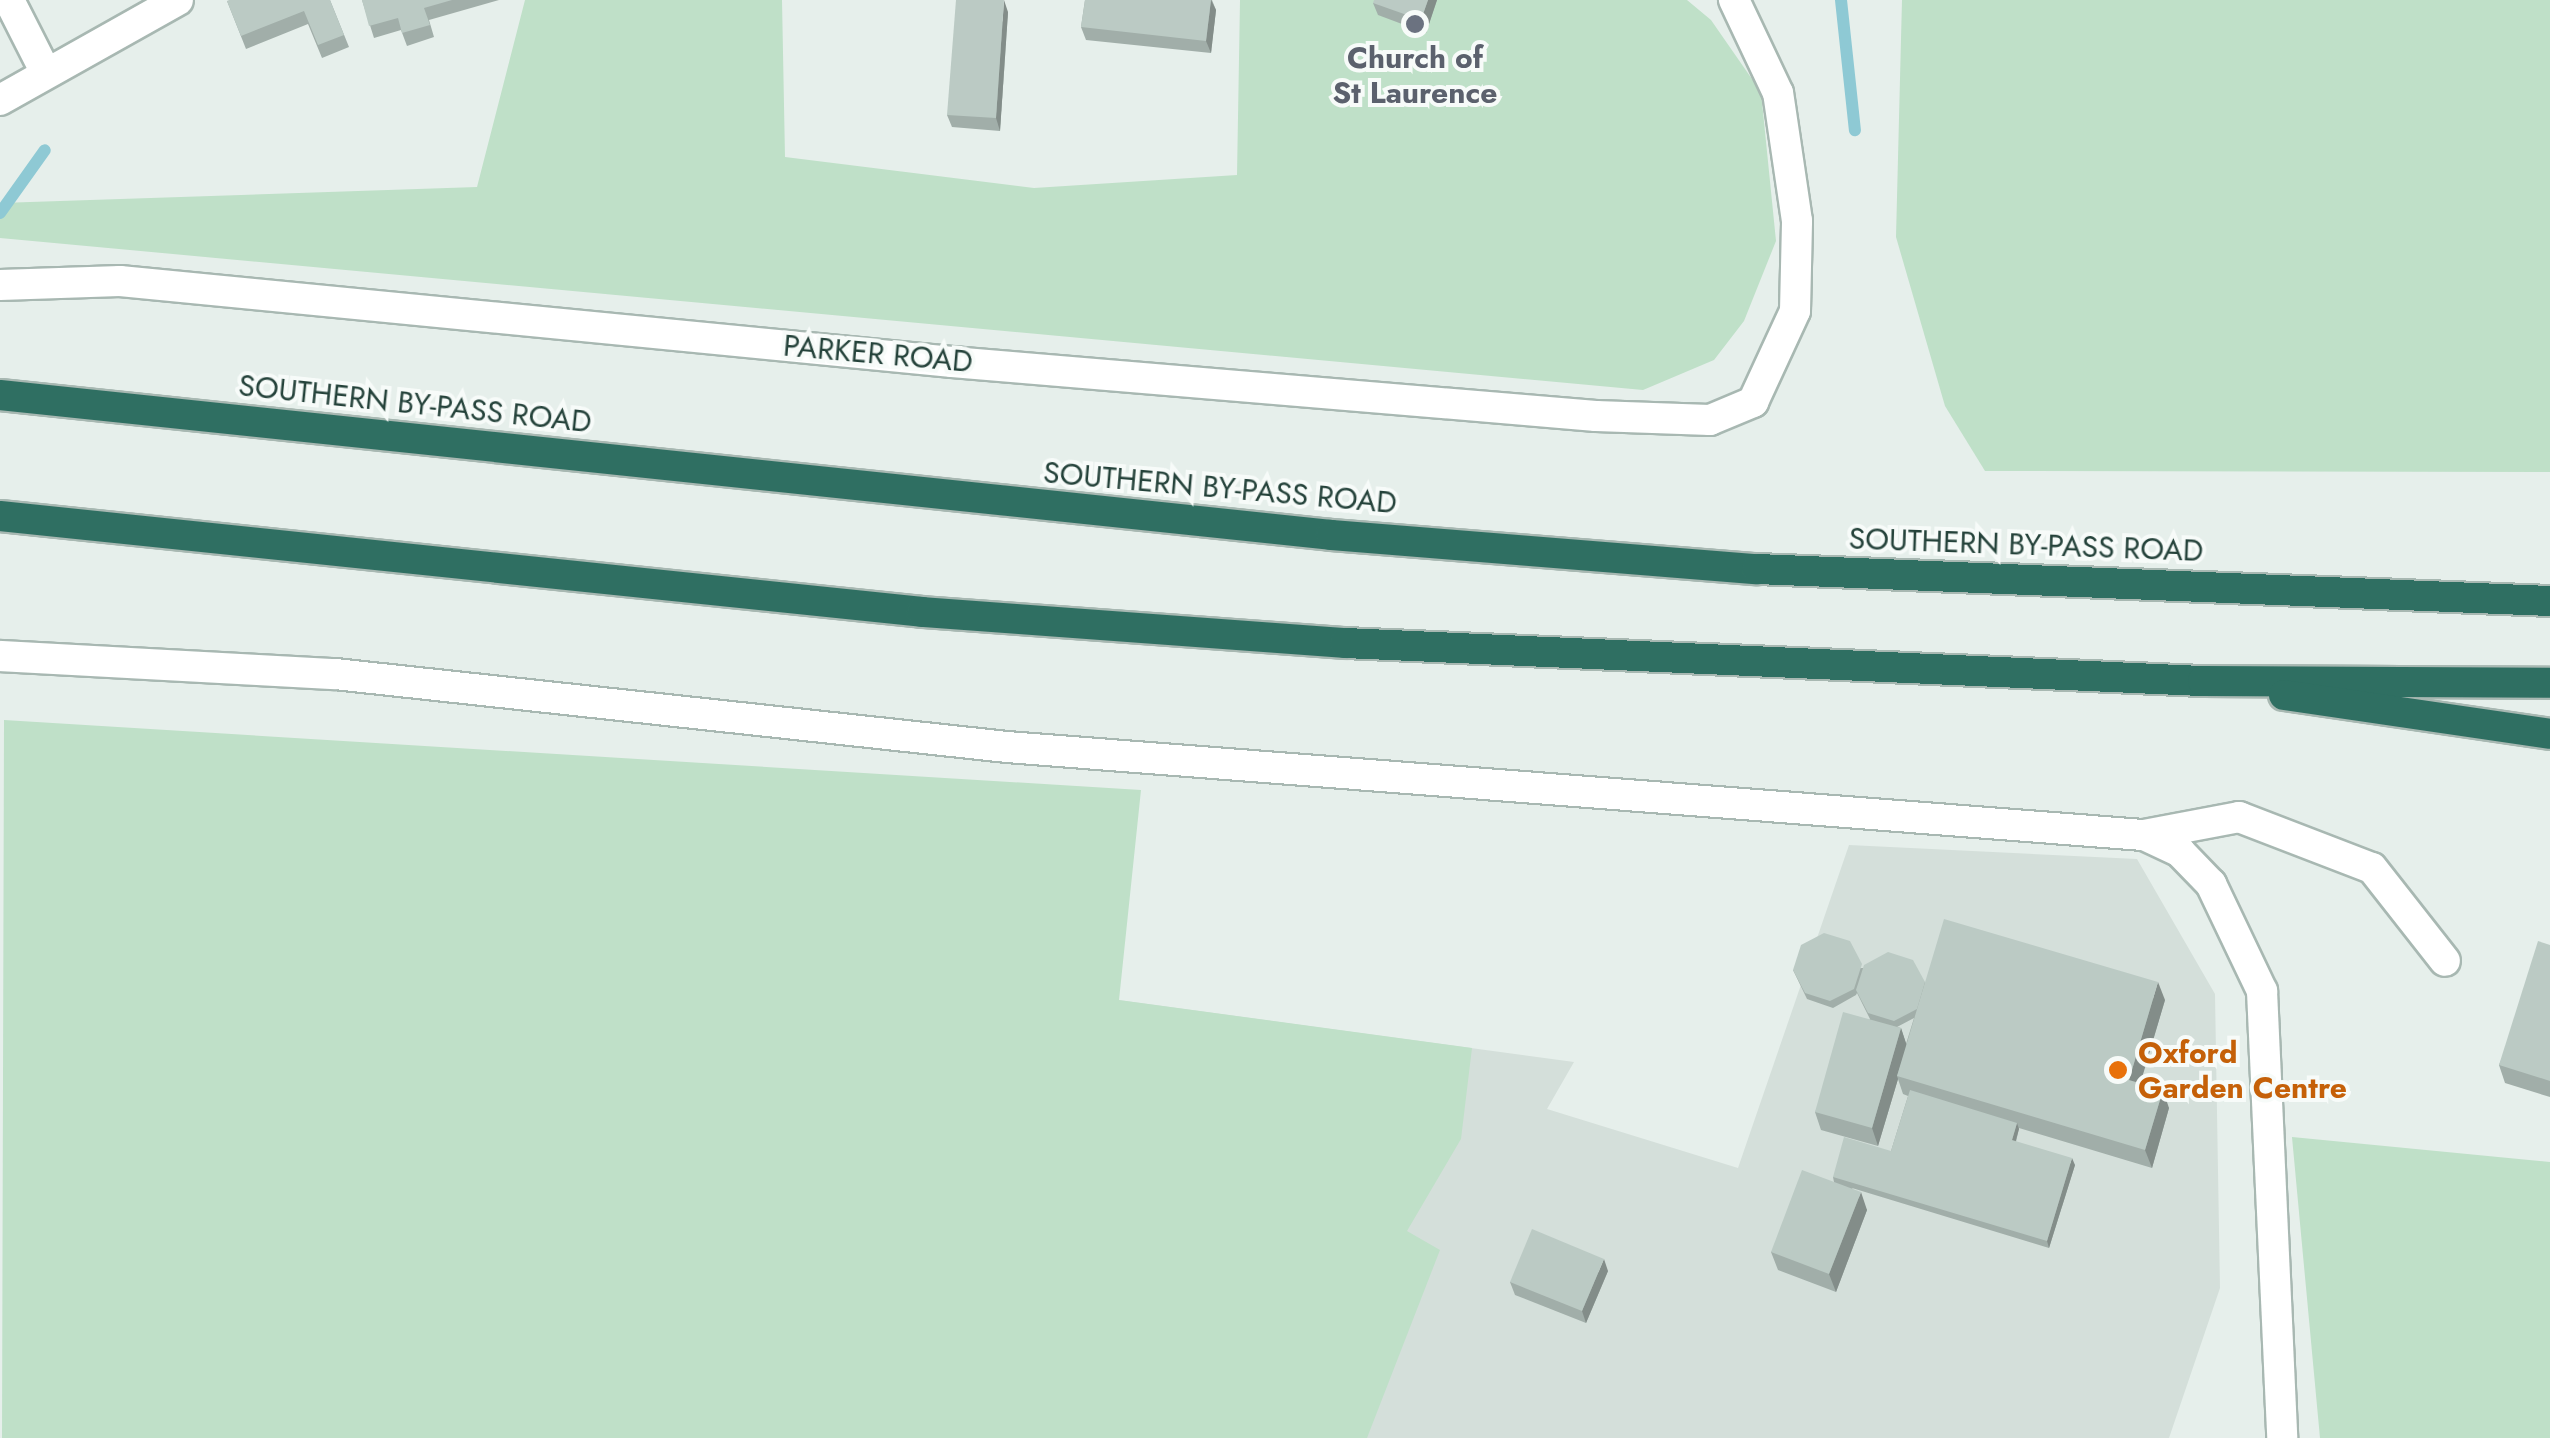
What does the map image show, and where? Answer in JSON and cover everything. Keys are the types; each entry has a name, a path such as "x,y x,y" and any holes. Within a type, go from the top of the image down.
{"highway":[{"name":"SOUTHERN BY-PASS ROAD","path":"0,396 1331,535 1756,569 2438,598"},
{"path":"0,516 941,614 1345,643 2202,681 2550,683"},
{"path":"2438,598 2550,592"},
{"path":"2438,598 2550,600"},
{"path":"2202,681 2466,726 2550,734"}],"street":[{"path":"9,0 46,70"},
{"path":"0,100 46,70 178,0"},
{"name":"PARKER ROAD","path":"0,284 120,281 394,304 668,336 1596,416 1710,420 1753,402 1795,312 1797,221 1778,93 1739,2"},
{"path":"0,656 335,674 1007,747 2144,835 2239,817 2372,868 2446,961"},
{"path":"2144,835 2180,852 2211,884 2262,991 2282,1438"}],"shaded area":[{"name":"Oxford Garden Centre","path":"1849,845 2137,859 2215,994 2220,1288 2169,1438 1079,1438 1118,1000 1574,1062 1547,1109 1738,1168"}],"green space":[{"path":"525,0 782,0 785,157 1034,188 1237,175 1240,0 1687,0 1711,20 1761,92 1776,241 1744,321 1714,360 1643,390 0,238 0,203 477,187"},
{"path":"1902,0 2550,0 2550,472 1985,471 1945,406 1896,237"},
{"path":"4,720 1141,790 1119,1000 1472,1048 1461,1139 1407,1231 1440,1250 1367,1438 2,1438"},
{"path":"2292,1137 2550,1162 2550,1438 2320,1438"}],"building":[{"path":"229,0 330,0 344,35 318,45 304,11 241,36"},
{"path":"362,0 452,0 424,8 430,25 402,33 398,18 369,26"},
{"path":"956,0 1004,0 996,118 947,115"},
{"path":"1085,0 1211,0 1206,41 1081,27"},
{"path":"1428,0 1421,20 1373,3"},
{"path":"1944,919 2158,982 2129,1080 2163,1090 2145,1150 1897,1076"},
{"path":"1824,933 1850,941 1862,964 1854,989 1830,1001 1805,993 1793,970 1801,945"},
{"path":"2538,941 2550,945 2550,1081 2499,1065"},
{"path":"1888,952 1913,960 1925,982 1917,1009 1894,1021 1868,1013 1856,990 1864,965"},
{"path":"1843,1012 1901,1028 1872,1128 1815,1112"},
{"path":"1910,1090 2017,1123 2012,1140 2072,1158 2047,1241 1833,1177 1844,1137 1891,1151"},
{"path":"1802,1170 1861,1192 1829,1274 1771,1252"},
{"path":"1532,1229 1604,1259 1582,1311 1510,1282"}],"waterway":[{"path":"1841,0 1855,130"},
{"path":"0,213 45,150"}],"place":[{"name":"Church of St Laurence","path":"1415,24"},
{"name":"Oxford Garden Centre","path":"2118,1070"}]}
